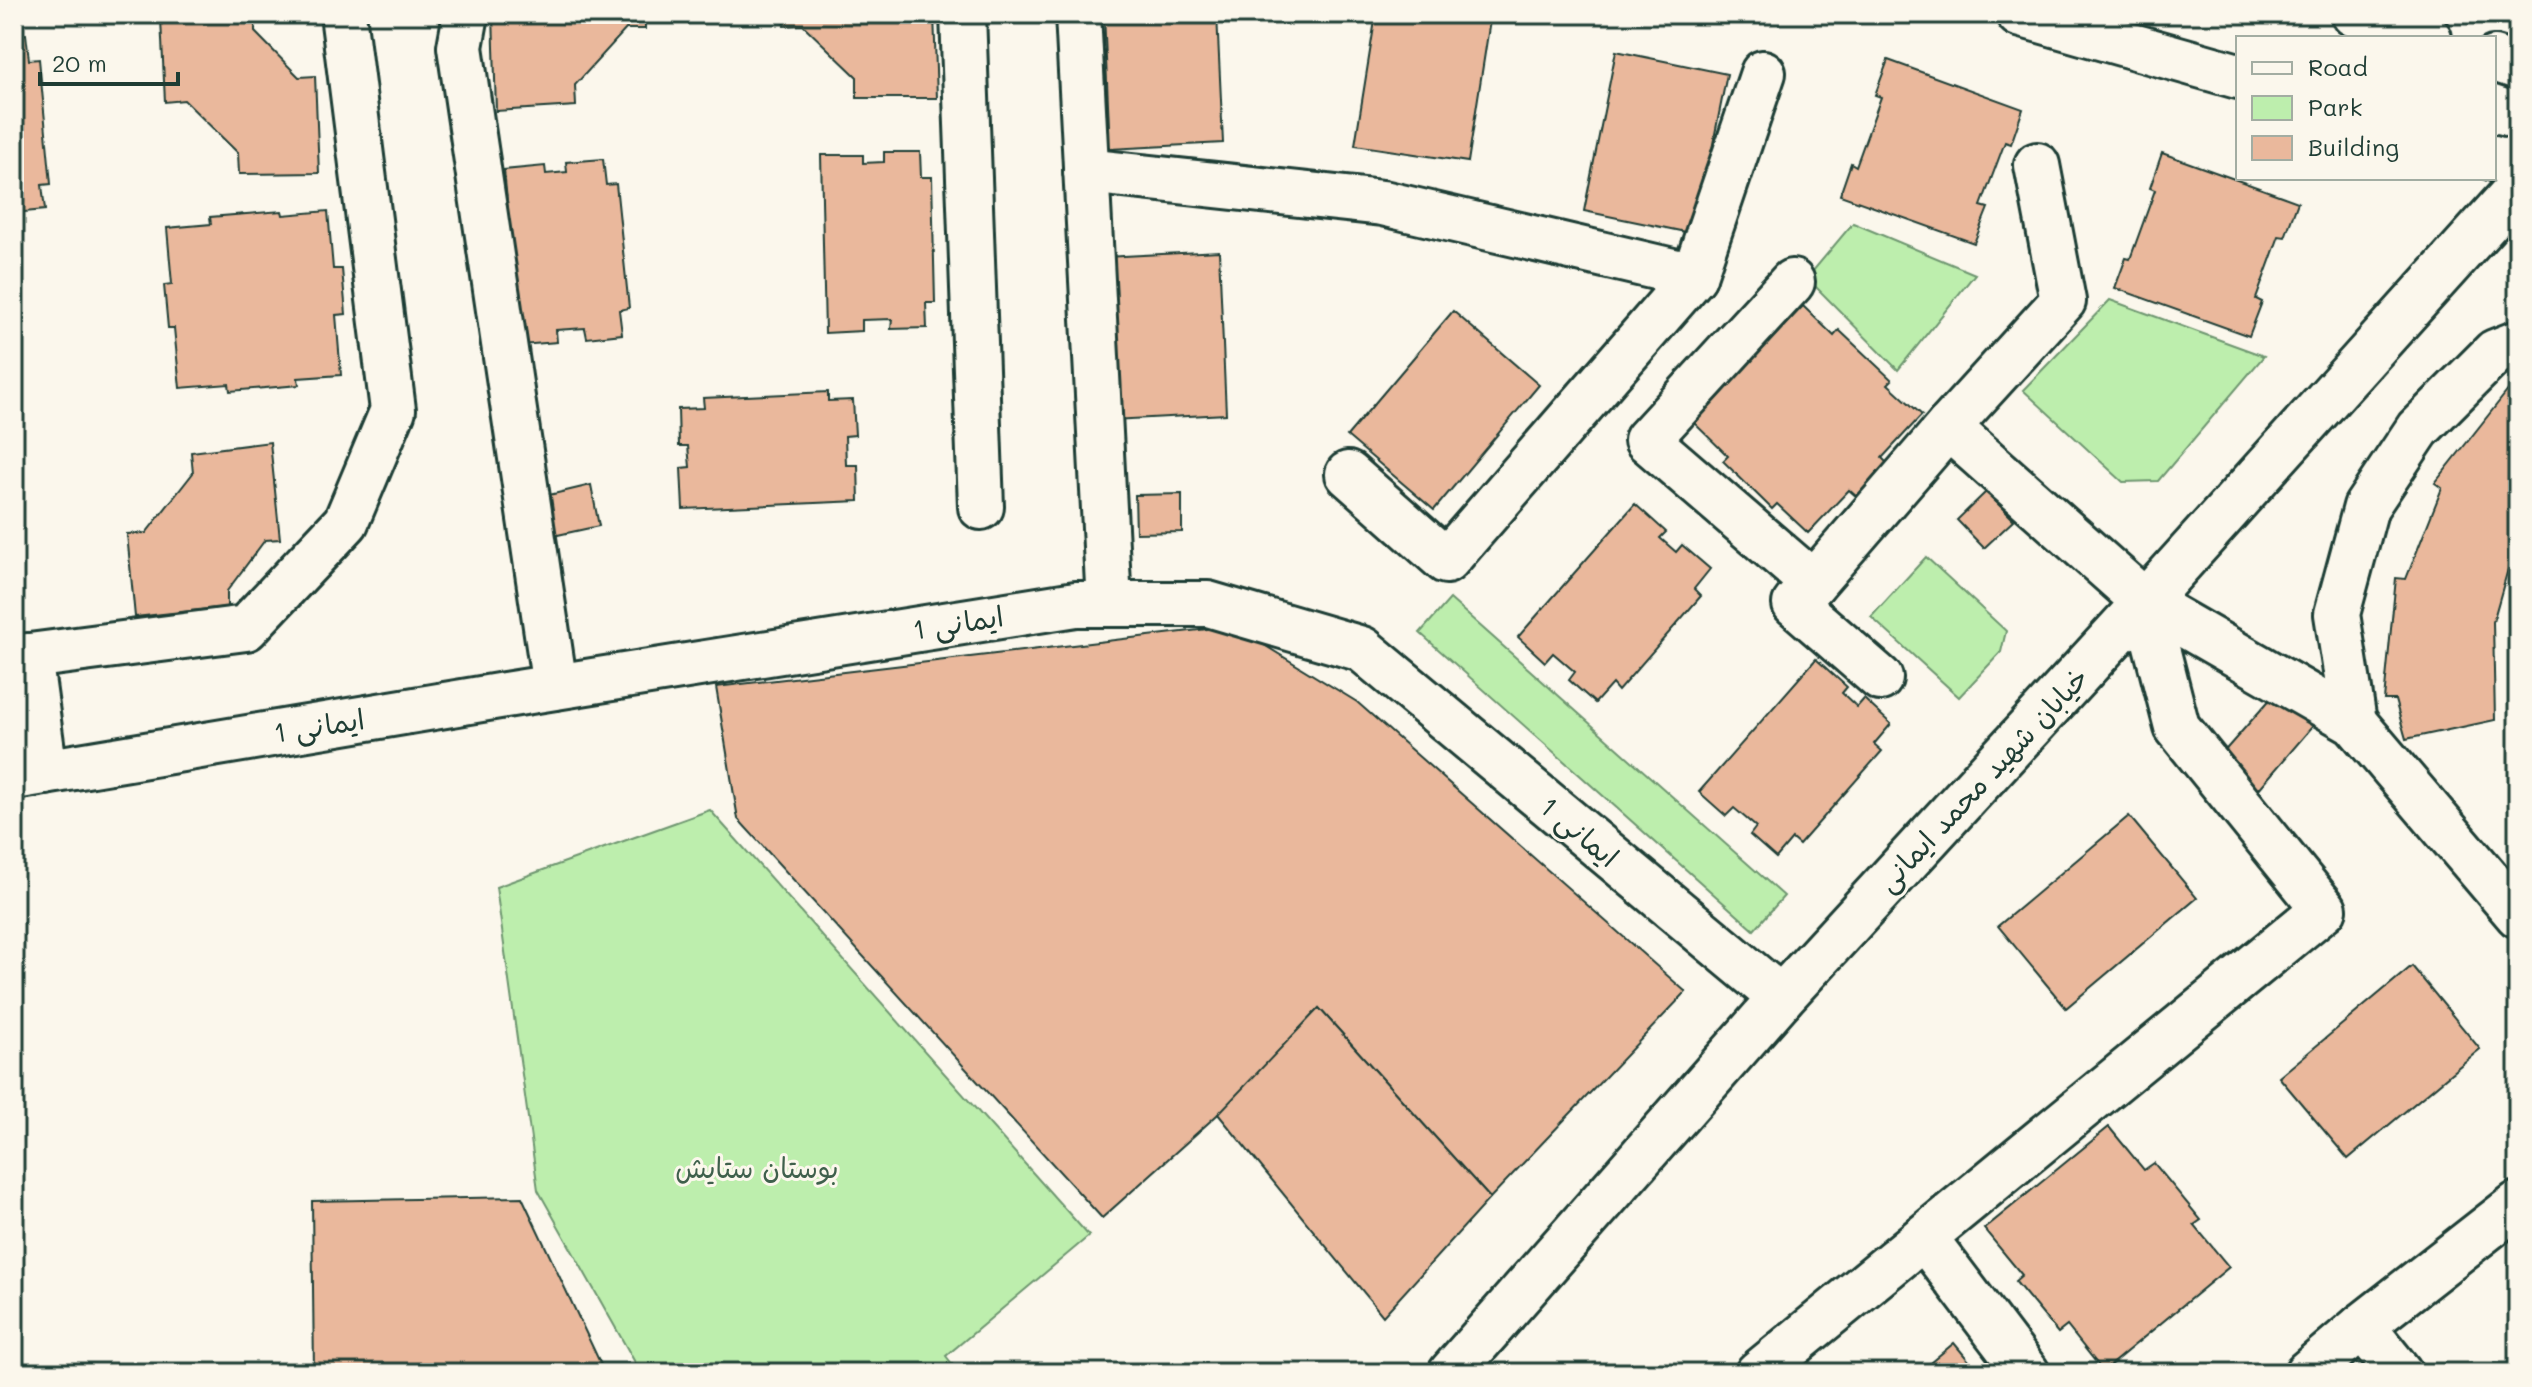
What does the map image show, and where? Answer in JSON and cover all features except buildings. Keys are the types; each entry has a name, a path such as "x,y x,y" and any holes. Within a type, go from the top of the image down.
{"street":[{"path":"29,775 22,657 246,628 346,522 393,410 343,14"},
{"path":"466,14 460,47 555,687"},
{"path":"963,14 981,507"},
{"path":"1078,14 1109,604"},
{"path":"2019,14 2236,75"},
{"path":"2354,14 2423,36"},
{"path":"2496,60 2518,67"},
{"path":"1348,474 1446,561 1694,276 1763,73"},
{"path":"2496,159 2518,166"},
{"path":"1880,678 1795,604 1948,427 2063,301 2037,165"},
{"path":"1086,171 1383,203 1694,276"},
{"name":"خیابان شهید محمد ایمانی","path":"1451,1373 1781,998 2145,602 2518,188"},
{"path":"1792,282 1647,440 1813,583"},
{"path":"2354,722 2337,614 2366,507 2418,429 2495,352 2518,343"},
{"path":"1948,427 2145,602 2354,722 2518,915"},
{"path":"1758,1373 2324,909 2177,727 2145,602"},
{"name":"ایمانی 1","path":"29,775 1076,604 1208,604 1362,649 1781,998"},
{"path":"2307,1373 2518,1204"},
{"path":"1924,1237 2027,1373"},
{"path":"2362,1326 2400,1373"}],"green space":[{"path":"1853,223 1975,274 1898,370 1807,278"},
{"path":"2110,300 2264,356 2158,481 2123,482 2023,390"},
{"path":"1926,557 2006,631 2001,652 1959,697 1871,617"},
{"path":"1450,599 1784,896 1754,930 1420,633"},
{"name":"بوستان ستایش","path":"710,810 1089,1236 946,1356 959,1373 641,1373 538,1190 496,887"}]}
